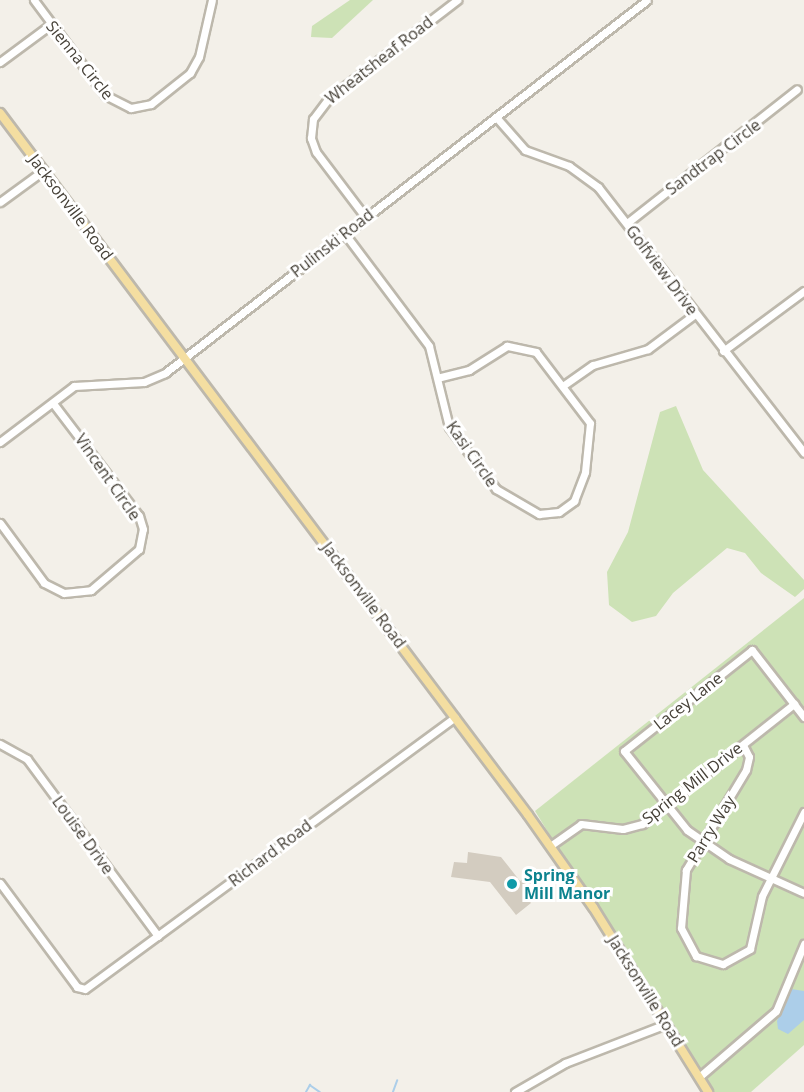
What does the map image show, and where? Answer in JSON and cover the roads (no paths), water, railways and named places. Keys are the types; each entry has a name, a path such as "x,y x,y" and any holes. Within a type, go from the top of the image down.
{"main road":[{"name":"Jacksonville Road","path":"0,112 550,846 708,1092"}],"street":[{"name":"Sienna Circle","path":"34,0 50,25 109,99 137,108 151,104 194,68 212,0"},
{"name":"Wheatsheaf Road","path":"366,218 316,152 311,138 313,119 328,99 457,0"},
{"name":"Pulinski Road","path":"0,442 82,384 151,380 366,218 647,0"},
{"path":"0,62 50,25"},
{"name":"Sandtrap Circle","path":"627,223 797,89"},
{"name":"Golfview Drive","path":"496,117 525,150 587,177 627,223 723,351 804,453"},
{"path":"0,202 44,170"},
{"name":"Kasi Circle","path":"345,234 429,346 449,427 496,489 522,507 545,515 564,509 578,496 590,441 588,418 536,351 520,345 502,348 469,370 438,378"},
{"path":"723,351 804,291"},
{"path":"564,385 592,365 648,349 695,314"},
{"name":"Vincent Circle","path":"0,523 44,582 64,593 92,590 138,549 142,529 139,516 53,403"},
{"name":"Lacey Lane","path":"666,805 624,751 752,650 794,704"},
{"path":"794,704 804,717"},
{"name":"Spring Mill Drive","path":"550,846 581,824 632,827 666,805 794,704"},
{"name":"Richard Road","path":"0,883 76,987 85,989 455,717"},
{"name":"Louise Drive","path":"0,744 27,759 158,936"},
{"name":"Parry Way","path":"743,745 749,757 746,770 686,870 681,928 686,945 702,960 730,963 750,949 770,880 804,812"},
{"path":"666,805 702,842 770,880 804,893"},
{"path":"699,1077 772,1016 804,944"},
{"path":"515,1092 555,1067 666,1024"}],"water":[{"path":"791,989 804,991 804,1020 788,1034 778,1029 777,1021"}],"waterway":[{"path":"393,1092 397,1081"},
{"path":"306,1092 310,1085 320,1092"}],"place":[{"name":"Spring Mill Manor","path":"512,884"}]}
